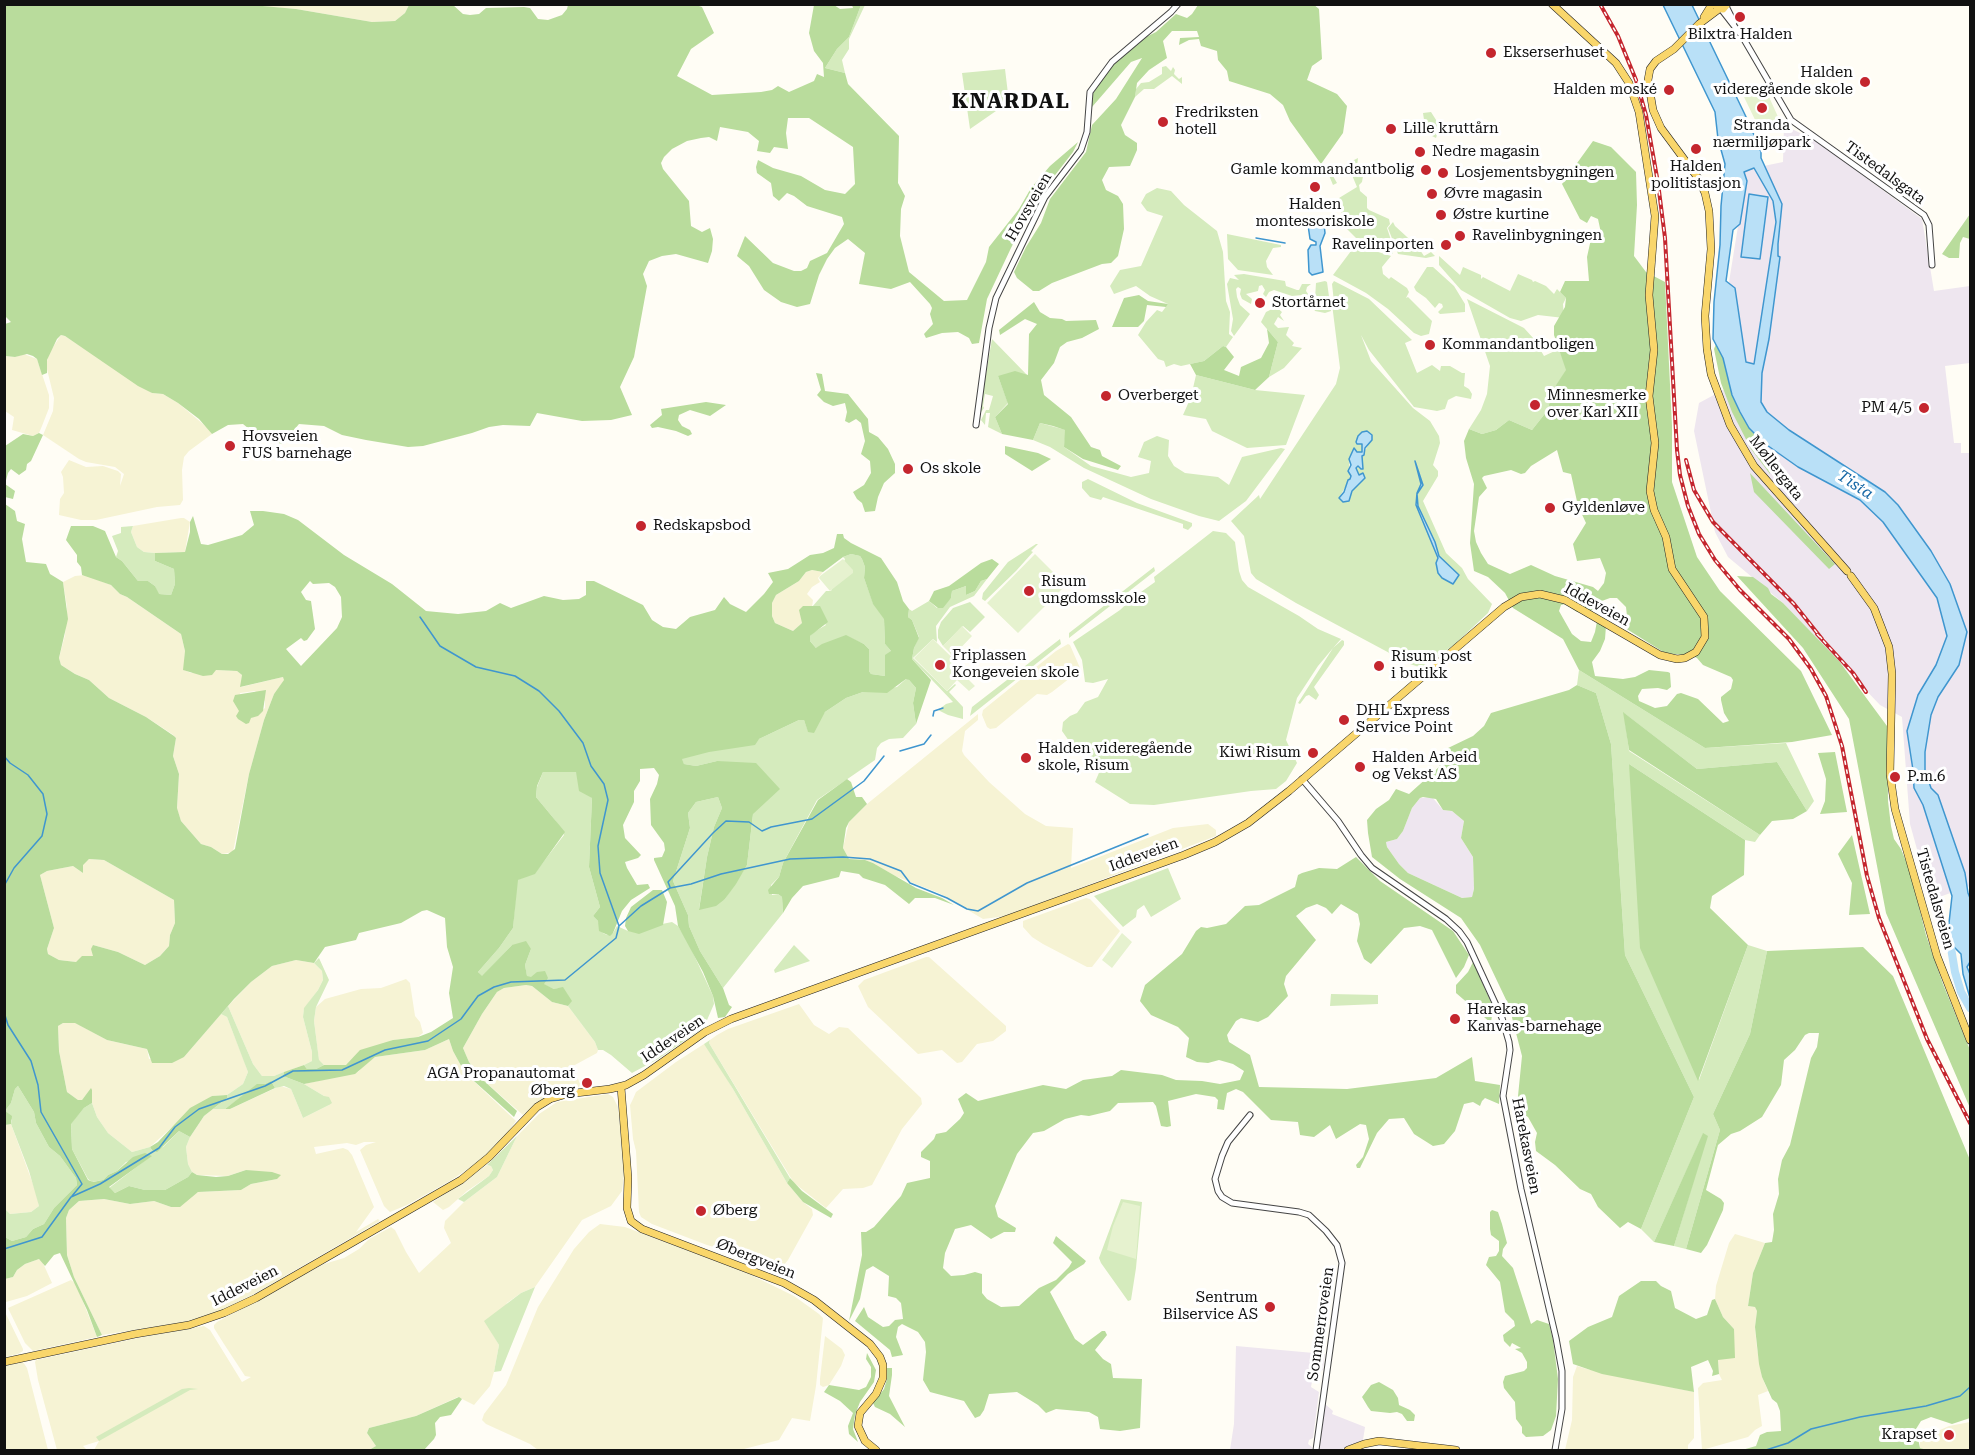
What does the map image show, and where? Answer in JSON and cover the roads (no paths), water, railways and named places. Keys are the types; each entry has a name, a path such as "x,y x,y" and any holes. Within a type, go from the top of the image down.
{"main road":[{"name":"Iddeveien","path":"4,1362 189,1325 208,1320 241,1306 461,1180 489,1157 537,1107 550,1099 567,1094 621,1087 644,1075 705,1032 731,1019 1206,846 1248,823 1503,607 1521,597 1540,594 1565,600 1660,655 1670,658 1691,656 1703,642 1706,631 1704,617 1672,568 1666,537 1654,510 1650,491 1655,434 1649,396 1654,351 1649,288 1654,209 1639,112 1633,93 1620,69 1607,54 1552,4"},
{"name":"Møllergata","path":"1720,6 1676,47 1653,64 1648,73 1648,87 1660,128 1695,174 1702,187 1709,210 1711,229 1705,304 1706,339 1711,374 1718,398 1734,434 1754,466 1849,574 1874,608 1889,647 1892,674 1890,764 1893,796"},
{"name":"Tistedalsveien","path":"1893,796 1937,957 1971,1040"},
{"name":"Øbergveien","path":"621,1087 628,1178 627,1208 631,1221 642,1229 784,1283 814,1300 870,1344 883,1365 883,1378 876,1394 860,1412 858,1426 865,1442 876,1450"},
{"path":"1348,1450 1379,1441 1456,1450"}],"street":[{"name":"Hovsveien","path":"976,425 989,328 996,298 1045,197 1081,150 1087,132 1090,92 1112,62 1178,4"},
{"name":"Tistedalsgata","path":"1720,6 1736,27 1791,120 1924,215 1929,225 1932,265"},
{"name":"Harekasveien","path":"1302,779 1338,821 1360,855 1372,868 1446,919 1459,932 1467,942 1502,1018 1510,1050 1503,1096 1519,1180 1562,1371 1562,1409 1555,1450"},
{"name":"Sommerroveien","path":"1250,1116 1228,1143 1222,1156 1215,1179 1218,1191 1222,1197 1232,1203 1309,1215 1326,1231 1336,1245 1342,1263 1316,1450"}],"water":[{"name":"Tista","path":"1663,5 1692,5 1749,123 1761,152 1761,158 1782,204 1778,244 1778,256 1780,257 1762,373 1761,402 1767,412 1789,430 1885,492 1898,505 1931,551 1950,584 1967,632 1959,665 1938,697 1931,715 1925,752 1925,770 1931,788 1938,795 1965,873 1970,898 1970,962 1967,967 1970,974 1970,998 1963,974 1961,954 1954,947 1950,947 1947,941 1952,896 1923,805 1914,788 1907,731 1918,695 1936,665 1947,636 1937,598 1883,522 1860,500 1798,467 1764,443 1749,428 1732,395 1723,358 1713,339 1725,164 1718,139 1715,112","holes":["1754,168 1773,201 1776,222 1754,364 1746,362 1735,288 1726,281 1733,230 1740,224 1747,181 1744,172"]},
{"path":"1749,194 1768,197 1760,259 1741,257"},
{"path":"1321,220 1325,233 1320,246 1323,272 1312,275 1309,272 1308,250 1311,245 1316,245 1316,242 1310,239 1308,225"},
{"path":"1367,431 1372,435 1372,440 1362,456 1363,469 1358,466 1356,468 1359,475 1363,473 1365,478 1352,491 1349,501 1343,502 1339,498 1351,476 1348,471 1351,465 1349,459 1354,448 1357,452 1362,452 1362,444 1356,442 1362,432"},
{"path":"1415,461 1423,485 1417,494 1418,506 1439,556 1459,575 1453,584 1438,573 1436,563 1438,558 1416,505 1417,493 1421,484"}],"waterway":[{"path":"1256,238 1285,243"},
{"path":"420,617 440,646 476,667 515,676 539,691 559,711 583,743 591,766 604,784 608,800 598,846 600,873 619,926"},
{"path":"933,716 934,711 943,708"},
{"path":"900,751 924,744 931,735"},
{"path":"4,756 28,775 43,794 47,814 42,836 14,868 4,886"},
{"path":"670,887 668,882 726,821 749,822 762,831 812,819 864,781 884,756"},
{"path":"4,1249 42,1237 71,1197 100,1184 159,1148 175,1127 199,1109 265,1086 293,1071 342,1070 385,1050 428,1041 461,1019 478,996 494,987 511,982 565,980 616,938 619,926 641,906 670,888 790,859 843,857 870,859 901,871 910,883 967,909 978,911 1027,883 1148,834"},
{"path":"1953,939 1950,942 1955,972 1961,992 1970,1008"},
{"path":"4,1012 8,1025 31,1061 38,1085 41,1112 82,1184 72,1196"},
{"path":"1766,1450 1788,1443 1811,1429 1860,1417 1926,1406 1960,1396 1970,1387"}],"railway":[{"path":"1600,4 1618,36 1636,80 1646,115 1658,183 1665,238 1677,450 1680,475 1688,506 1699,534 1715,560 1740,590 1789,639 1811,669 1826,696 1842,746 1867,876 1879,918 1927,1039 1970,1123"},
{"path":"1686,460 1694,490 1713,522 1794,604 1822,639"},
{"path":"1817,634 1853,673 1866,692"}],"place":[{"name":"Bilxtra Halden","path":"1740,17"},
{"name":"Ekserserhuset","path":"1491,53"},
{"name":"Halden videregående skole","path":"1865,82"},
{"name":"Halden moské","path":"1669,90"},
{"name":"Stranda nærmiljøpark","path":"1762,108"},
{"name":"Fredriksten hotell","path":"1163,122"},
{"name":"Lille kruttårn","path":"1391,129"},
{"name":"Halden politistasjon","path":"1696,149"},
{"name":"Nedre magasin","path":"1420,152"},
{"name":"Gamle kommandantbolig","path":"1426,170"},
{"name":"Losjementsbygningen","path":"1443,173"},
{"name":"Halden montessoriskole","path":"1315,187"},
{"name":"Øvre magasin","path":"1432,194"},
{"name":"Østre kurtine","path":"1441,215"},
{"name":"Ravelinbygningen","path":"1460,236"},
{"name":"Ravelinporten","path":"1446,245"},
{"name":"Stortårnet","path":"1260,303"},
{"name":"Kommandantboligen","path":"1430,345"},
{"name":"Overberget","path":"1106,396"},
{"name":"Minnesmerke over Karl XII","path":"1535,405"},
{"name":"PM 4/5","path":"1924,408"},
{"name":"Hovsveien FUS barnehage","path":"230,446"},
{"name":"Os skole","path":"908,469"},
{"name":"Gyldenløve","path":"1550,508"},
{"name":"Redskapsbod","path":"641,526"},
{"name":"Risum ungdomsskole","path":"1029,591"},
{"name":"Friplassen Kongeveien skole","path":"940,665"},
{"name":"Risum post i butikk","path":"1379,666"},
{"name":"DHL Express Service Point","path":"1344,720"},
{"name":"Kiwi Risum","path":"1313,753"},
{"name":"Halden videregående skole, Risum","path":"1026,758"},
{"name":"Halden Arbeid og Vekst AS","path":"1360,767"},
{"name":"P.m.6","path":"1895,777"},
{"name":"Harekas Kanvas-barnehage","path":"1455,1019"},
{"name":"AGA Propanautomat Øberg","path":"587,1083"},
{"name":"Øberg","path":"701,1211"},
{"name":"Sentrum Bilservice AS","path":"1270,1307"},
{"name":"Krapset","path":"1949,1435"}],"district":[{"name":"KNARDAL","path":"1011,102"}]}
